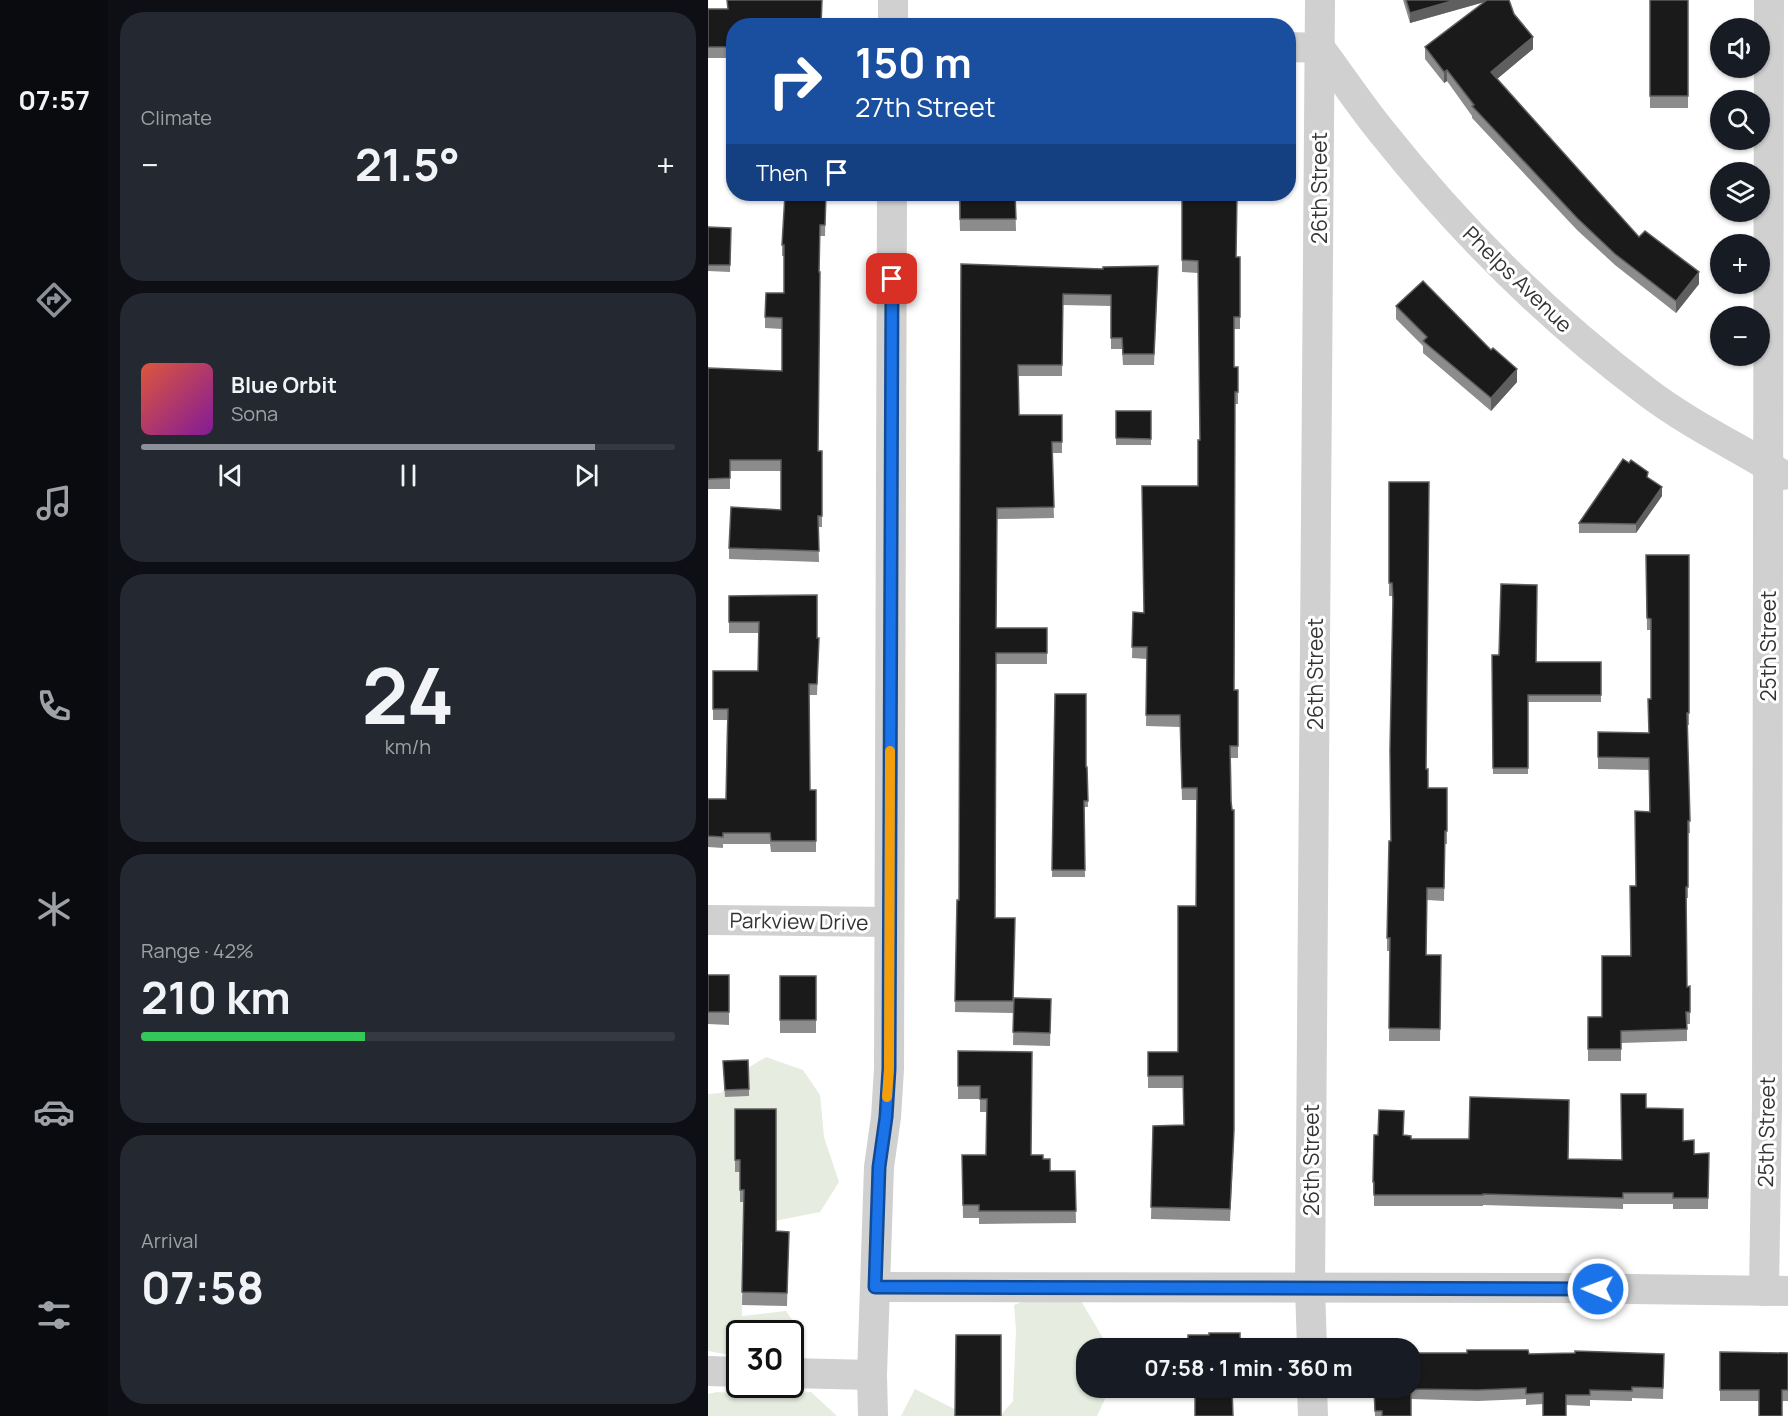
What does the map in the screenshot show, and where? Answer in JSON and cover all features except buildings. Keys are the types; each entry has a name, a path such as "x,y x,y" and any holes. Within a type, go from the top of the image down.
{"street":[{"path":"893,0 893,18"},
{"name":"26th Street","path":"1312,1338 1310,1288 1320,0"},
{"name":"25th Street","path":"1769,0 1778,472 1767,1105 1776,1291"},
{"path":"1296,47 1320,48"},
{"name":"Phelps Avenue","path":"1320,48 1388,139 1454,218 1511,276 1575,334 1648,393 1697,425 1778,472"},
{"path":"873,1416 872,1375 879,1167 886,1117 889,1069 892,201"},
{"name":"Parkview Drive","path":"708,920 889,922"},
{"path":"875,1287 1558,1288 1776,1291"},
{"path":"708,1371 726,1372"},
{"path":"804,1373 872,1375"},
{"path":"1312,1398 1313,1416"}],"shaded area":[{"path":"766,1057 803,1070 820,1095 824,1137 839,1182 820,1212 754,1225 741,1243 742,1316 786,1311 792,1320 726,1320 726,1354 708,1351 708,1094 721,1093 741,1072"},
{"path":"1046,1292 1078,1296 1103,1338 1076,1338 1076,1398 1105,1398 1097,1416 1000,1416 1013,1401 1016,1330 1014,1305"},
{"path":"915,1389 968,1416 901,1416"},
{"path":"811,1392 837,1416 708,1416 708,1394 726,1393 726,1398 804,1398 804,1393"}],"slow traffic":[{"path":"887,1097 890,751"}],"route":[{"path":"892,279 889,1069 886,1117 879,1167 875,1287 1598,1289"}]}
